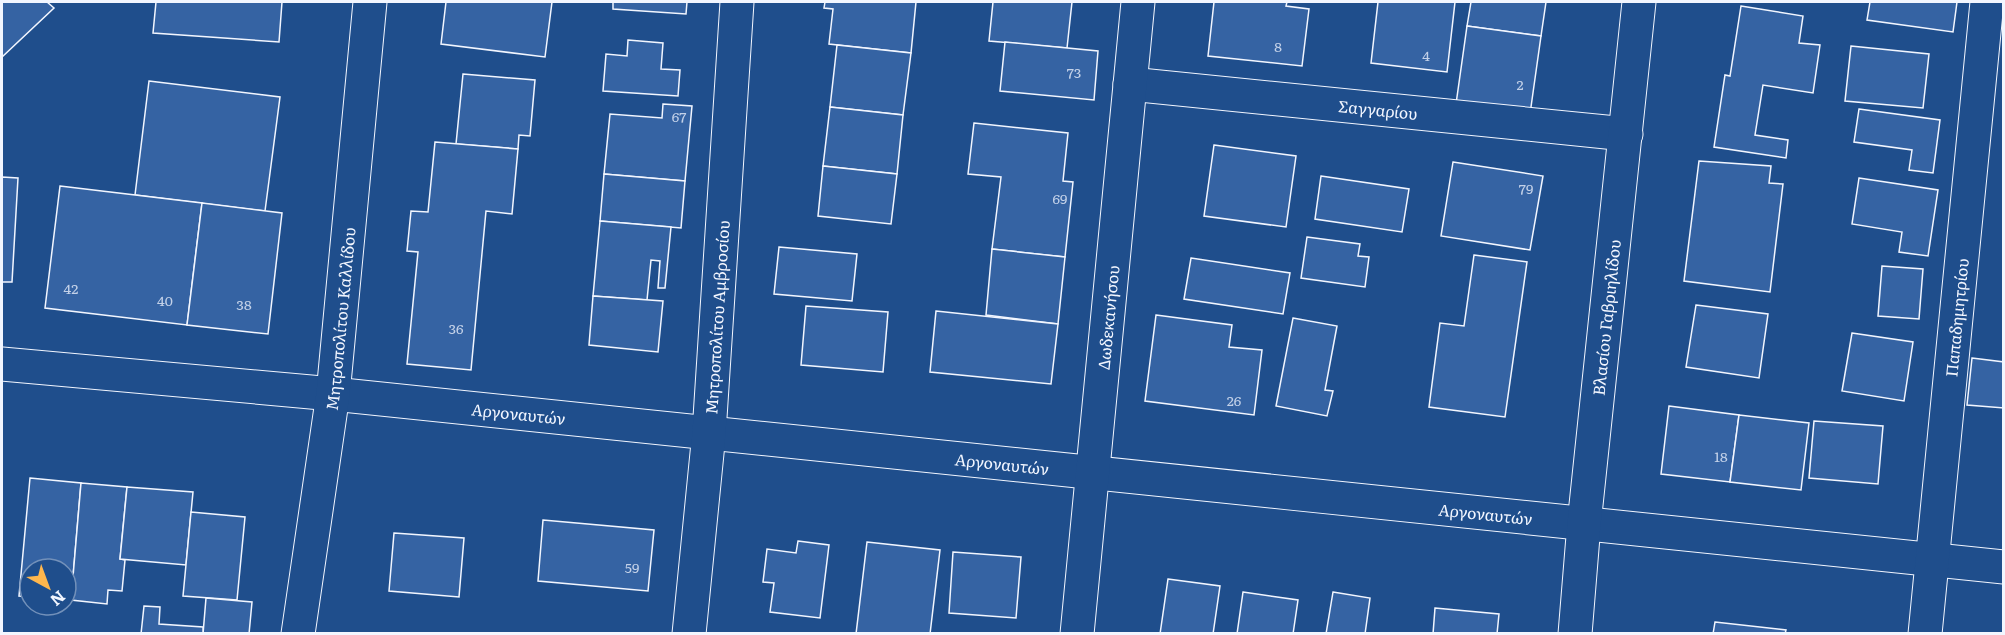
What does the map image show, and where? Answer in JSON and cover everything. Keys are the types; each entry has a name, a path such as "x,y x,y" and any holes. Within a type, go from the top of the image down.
{"street":[{"name":"Μητροπολίτου Καλλίδου","path":"298,633 333,394 369,2"},
{"name":"Μητροπολίτου Αμβροσίου","path":"689,633 709,433 738,2"},
{"name":"Δωδεκανήσου","path":"1077,633 1138,2"},
{"name":"Βλασίου Γαβριηλίδου","path":"1575,633 1584,524 1640,2"},
{"name":"Παπαδημητρίου","path":"1925,633 1986,2"},
{"name":"Σαγγαρίου","path":"1130,84 1626,134"},
{"name":"Αργοναυτών","path":"2,364 333,394 2004,567"}],"building":[{"path":"2,2 47,2 54,8 2,57"},
{"path":"156,2 282,2 279,42 153,33"},
{"path":"446,2 552,2 545,57 441,44"},
{"path":"613,2 687,2 686,14 613,9"},
{"path":"825,2 916,2 911,53 829,44 833,9 824,8"},
{"path":"993,2 1072,2 1067,48 989,41"},
{"path":"1214,2 1287,2 1286,6 1309,9 1302,66 1208,56"},
{"path":"1378,2 1455,2 1447,72 1371,63"},
{"path":"1471,2 1546,2 1541,36 1467,26"},
{"path":"1870,2 1957,2 1953,32 1867,20"},
{"path":"1741,6 1803,16 1799,43 1820,45 1813,93 1763,85 1755,135 1788,140 1786,158 1714,147 1725,75 1730,76"},
{"path":"1467,26 1541,36 1530,114 1456,104"},
{"path":"628,40 663,43 661,69 680,70 678,96 603,91 606,54 627,56"},
{"path":"1005,42 1098,51 1094,100 1000,91"},
{"path":"837,45 911,53 903,115 830,107"},
{"path":"1851,46 1929,54 1923,108 1845,101"},
{"path":"463,74 535,80 530,136 519,135 518,149 456,144"},
{"path":"149,81 280,97 265,211 135,195"},
{"path":"663,104 692,106 685,181 604,174 610,114 662,118"},
{"path":"830,107 903,115 897,174 823,166"},
{"path":"1859,109 1940,120 1933,173 1909,170 1912,150 1854,142"},
{"path":"974,123 1068,133 1063,181 1073,182 1065,257 992,249 1001,177 968,174"},
{"path":"435,142 518,149 512,214 486,211 471,370 407,364 418,252 407,251 411,211 428,212"},
{"path":"1214,145 1296,156 1286,227 1204,216"},
{"path":"1699,161 1771,166 1769,183 1783,184 1770,292 1684,281"},
{"path":"1453,162 1543,176 1530,250 1441,236"},
{"path":"823,166 897,174 891,224 818,216"},
{"path":"604,174 685,181 681,228 600,221"},
{"path":"1321,176 1409,189 1402,232 1315,219"},
{"path":"2,177 18,178 12,282 2,282"},
{"path":"1859,178 1938,190 1928,256 1899,252 1902,232 1852,224"},
{"path":"60,186 202,203 187,325 45,308"},
{"path":"202,203 282,213 268,334 187,325"},
{"path":"600,221 671,227 665,288 658,288 660,261 651,260 647,300 593,296"},
{"path":"1307,237 1360,244 1358,256 1369,257 1365,287 1301,278"},
{"path":"779,247 857,254 852,301 774,294"},
{"path":"992,249 1065,257 1058,324 986,315"},
{"path":"1474,255 1527,262 1505,417 1429,407 1440,323 1464,326"},
{"path":"1191,258 1290,273 1283,314 1184,299"},
{"path":"1882,266 1923,269 1919,319 1878,316"},
{"path":"593,296 663,301 658,352 589,345"},
{"path":"1696,305 1768,314 1759,378 1686,367"},
{"path":"806,306 888,312 883,372 801,365"},
{"path":"936,311 1058,324 1051,384 930,372"},
{"path":"1156,315 1232,325 1229,347 1262,350 1254,415 1145,401"},
{"path":"1293,318 1337,326 1325,390 1333,391 1327,416 1276,406"},
{"path":"1852,333 1913,342 1904,401 1842,391"},
{"path":"1972,358 2004,362 2004,408 1967,405"},
{"path":"1669,406 1739,415 1730,482 1661,474"},
{"path":"1739,415 1809,423 1801,490 1730,482"},
{"path":"1814,421 1883,426 1878,484 1809,478"},
{"path":"30,478 81,483 75,557 23,557"},
{"path":"81,483 127,487 120,559 125,560 122,591 108,590 107,604 78,601 78,557 75,557"},
{"path":"127,487 193,492 186,565 120,559"},
{"path":"191,512 245,517 237,600 183,596"},
{"path":"543,520 654,530 648,591 538,581"},
{"path":"394,533 464,538 459,597 389,591"},
{"path":"798,541 829,545 820,618 770,612 774,583 763,582 767,549 796,553"},
{"path":"867,542 940,550 930,634 856,634"},
{"path":"953,552 1021,557 1016,618 949,613"},
{"path":"1168,579 1220,586 1213,634 1160,634"},
{"path":"1243,592 1298,600 1293,634 1237,634"},
{"path":"1333,592 1370,598 1365,634 1326,634"},
{"path":"206,598 252,602 249,634 203,634"},
{"path":"144,606 160,607 159,624 203,627 203,634 141,634"},
{"path":"1435,608 1499,614 1497,634 1433,634"},
{"path":"1715,622 1786,630 1785,634 1713,634"}]}
